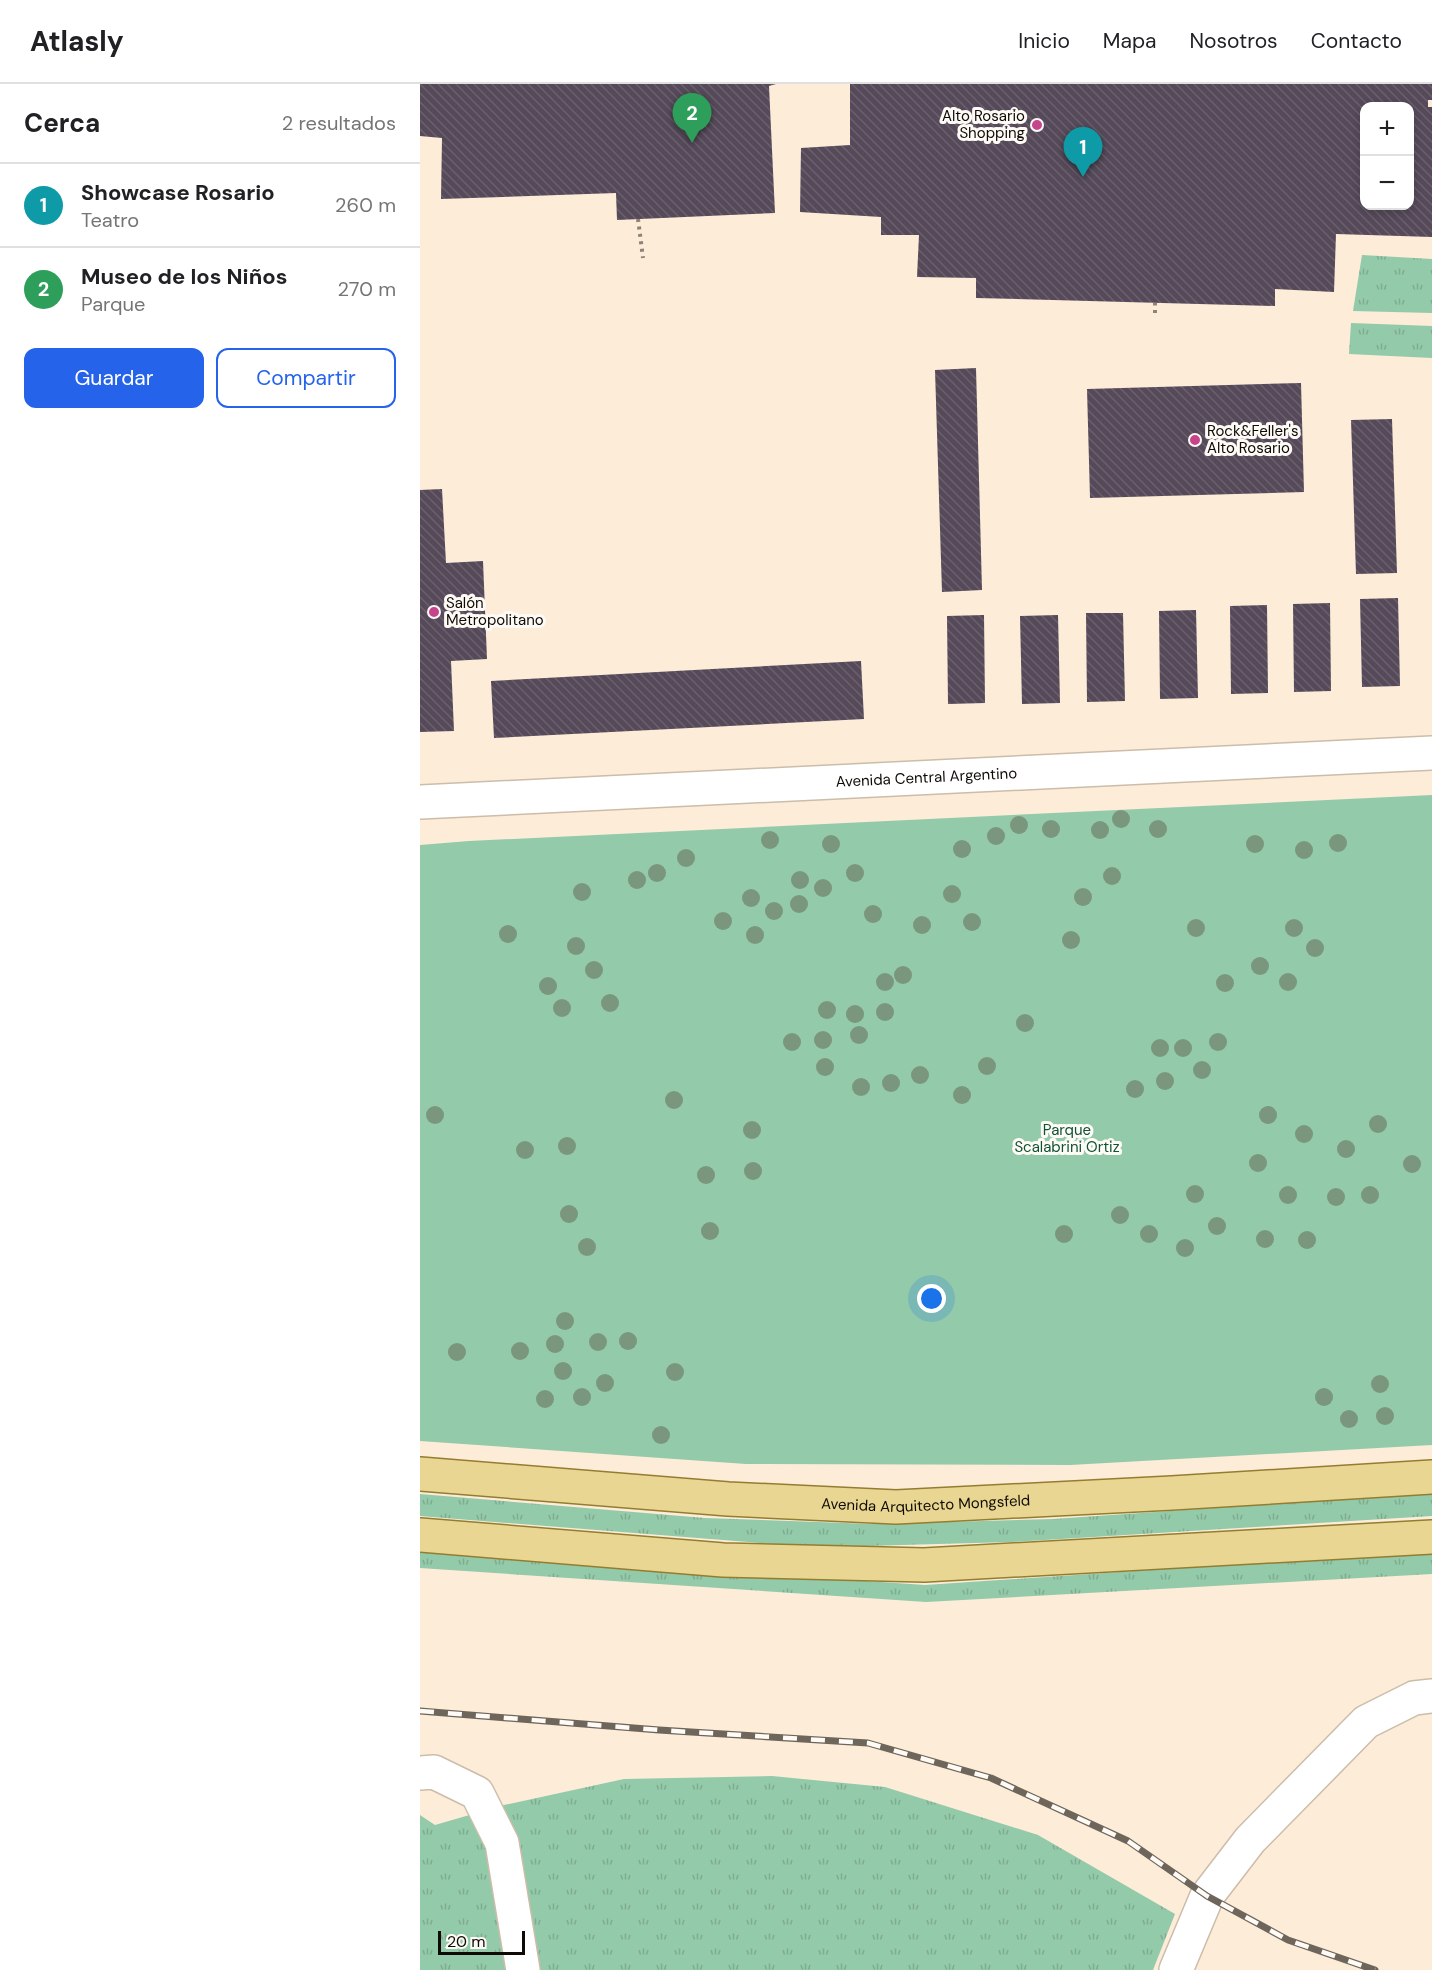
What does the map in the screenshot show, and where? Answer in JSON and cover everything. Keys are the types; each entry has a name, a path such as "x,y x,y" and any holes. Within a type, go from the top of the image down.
{"main road":[{"name":"Avenida Arquitecto Mongsfeld","path":"420,1474 728,1499 896,1507 1432,1477"},
{"path":"420,1535 723,1560 924,1565 1432,1537"}],"street":[{"name":"Avenida Central Argentino","path":"420,802 1432,753"},
{"path":"1176,1970 1207,1896 1250,1840 1366,1722 1414,1698 1432,1696"},
{"path":"420,1773 434,1772 477,1793 502,1843 523,1970"}],"path":[{"path":"638,219 643,258"},
{"path":"1155,303 1155,313"}],"green space":[{"path":"1362,255 1432,259 1432,313 1353,311"},
{"path":"1351,323 1432,326 1432,358 1349,354"},
{"name":"Parque Scalabrini Ortiz","path":"1432,795 1432,1445 1070,1465 746,1464 420,1441 420,845"},
{"path":"1432,1493 1432,1516 1011,1542 865,1546 786,1545 420,1516 420,1494 705,1518 873,1524 1053,1519"},
{"path":"420,1551 925,1585 1432,1551 1432,1574 926,1602 420,1568"},
{"path":"772,1776 885,1787 1038,1835 1175,1914 1153,1970 420,1970 420,1815 435,1825 504,1805 624,1779"}],"building":[{"path":"420,84 776,84 769,86 775,213 617,220 616,193 441,199 442,138 420,136"},
{"path":"850,84 1432,84 1432,100 1428,100 1428,107 1432,107 1432,237 1336,234 1334,292 1275,289 1275,306 976,298 976,278 917,277 919,235 881,235 881,217 800,212 801,148 850,145"},
{"path":"976,368 982,590 942,592 935,370"},
{"name":"Rock&Feller's Alto Rosario","path":"1301,383 1304,492 1090,498 1087,389"},
{"path":"1392,419 1397,573 1356,574 1351,420"},
{"name":"Salón Metropolitano","path":"442,489 446,563 483,561 487,659 451,661 454,731 420,732 420,490"},
{"path":"1398,598 1400,686 1362,687 1360,599"},
{"path":"1330,603 1331,691 1294,692 1293,604"},
{"path":"1267,605 1268,693 1231,694 1230,606"},
{"path":"1196,610 1198,698 1160,699 1159,611"},
{"path":"1086,613 1123,613 1125,701 1087,702"},
{"path":"984,615 985,703 948,704 947,616"},
{"path":"1058,615 1060,703 1022,704 1020,616"},
{"path":"861,661 864,719 494,738 491,681"}],"railway":[{"path":"420,1711 659,1730 868,1743 991,1778 1128,1841 1207,1896 1288,1940 1375,1970"}],"place":[{"name":"Alto Rosario Shopping","path":"1037,125"},
{"name":"Museo de los Niños","path":"692,143"},
{"name":"Showcase Rosario","path":"1083,177"},
{"name":"Rock&Feller's Alto Rosario","path":"1195,440"},
{"name":"Salón Metropolitano","path":"434,612"}]}
